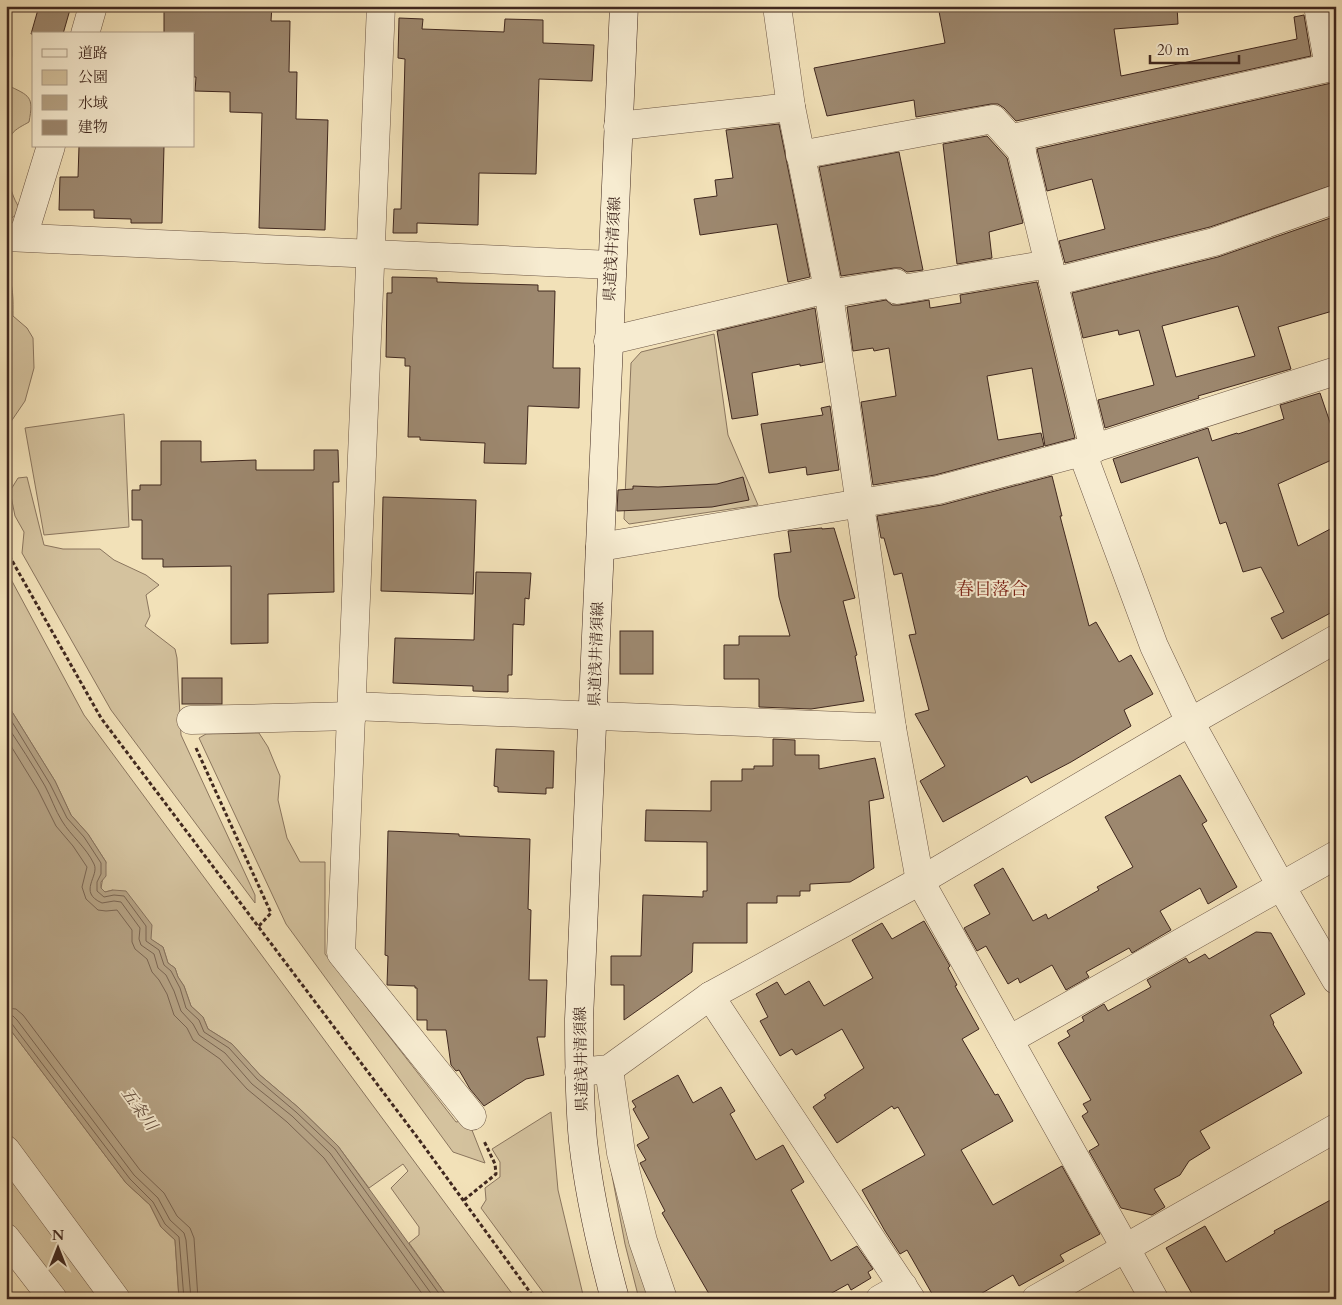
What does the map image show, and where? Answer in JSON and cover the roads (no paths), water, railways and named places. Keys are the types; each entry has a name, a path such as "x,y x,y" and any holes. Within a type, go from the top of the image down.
{"street":[{"path":"86,32 93,6"},
{"path":"381,6 341,952 472,1116"},
{"name":"県道浅井清須線","path":"615,1299 600,1244 583,1142 578,1072 611,265 624,6"},
{"path":"777,6 791,107 828,292 892,728 920,881 1154,1299"},
{"path":"1318,6 1333,67 1018,137 1051,273 1088,451 1154,646 1190,722 1281,886 1336,980"},
{"path":"618,126 791,107"},
{"path":"800,155 993,119 1022,151"},
{"path":"50,148 15,237 611,265"},
{"path":"608,341 828,292 896,283 897,290 1051,273 1214,242 1336,199"},
{"path":"600,547 938,490 1088,451 1335,372"},
{"path":"578,1072 609,1069 710,996 920,881 1190,722 1336,639"},
{"path":"191,720 352,711 594,716 892,728"},
{"path":"1010,1040 1336,856"},
{"path":"710,996 898,1295"},
{"path":"609,1069 622,1153 643,1241 663,1299"},
{"path":"1036,1299 1336,1128"},
{"path":"6,1150 116,1299"},
{"path":"6,1238 52,1299"}],"water":[{"name":"五条川","path":"6,702 55,781 71,815 88,834 106,862 106,876 101,882 101,888 105,892 113,890 126,891 152,925 151,939 163,947 168,963 175,968 191,1006 203,1017 208,1029 232,1044 260,1075 299,1108 338,1146 449,1299 179,1299 175,1240 161,1227 150,1205 126,1183 6,1024"}],"district":[{"name":"春日落合","path":"992,589"}]}
